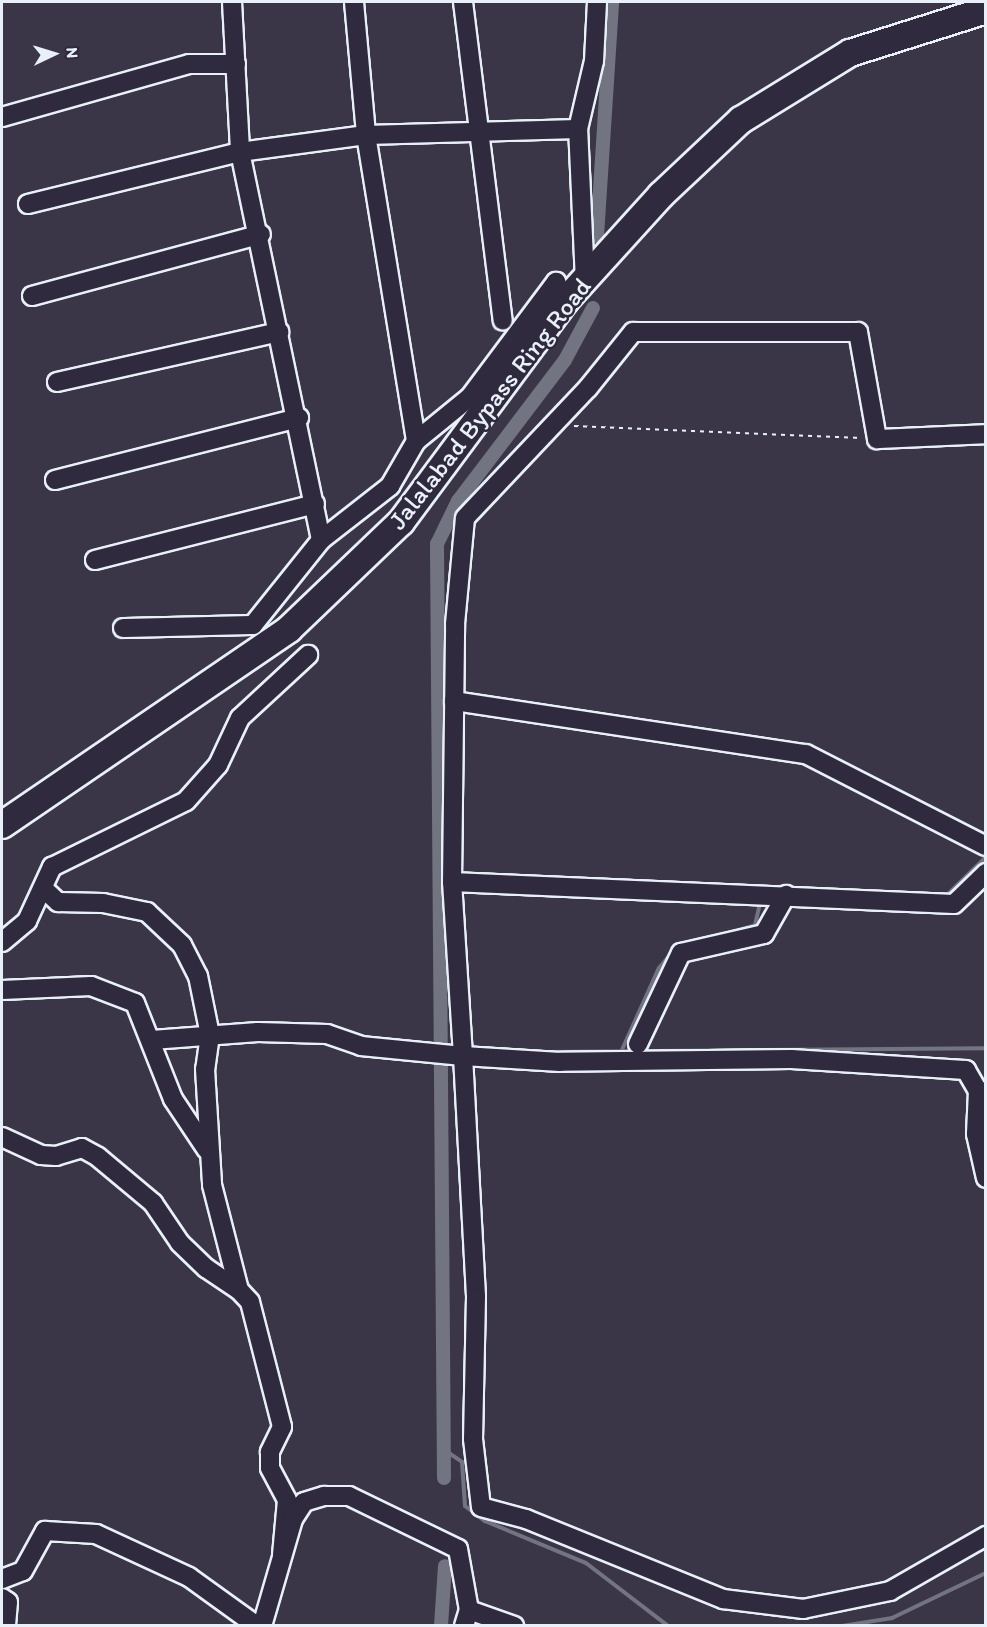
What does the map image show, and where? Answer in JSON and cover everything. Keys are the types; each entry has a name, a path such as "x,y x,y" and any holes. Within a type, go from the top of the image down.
{"highway":[{"name":"Jalalabad Bypass Ring Road","path":"2,825 290,629 401,522 565,301 661,195 741,120 783,90 850,53 986,9"}],"street":[{"path":"232,2 240,152 261,234 321,540"},
{"path":"354,2 366,135 416,441"},
{"path":"463,2 476,133 503,321"},
{"path":"585,281 578,129 594,61 597,2"},
{"path":"2,117 189,64 236,64"},
{"path":"28,204 240,152 366,135 578,129"},
{"path":"32,296 261,234"},
{"path":"123,628 253,625 321,540 390,486 416,441 470,397 556,282 565,301"},
{"path":"57,382 279,332"},
{"path":"986,434 876,439 858,332 633,332 553,426 465,518 454,701 452,882 476,1297 473,1439 481,1507 526,1519 723,1599 803,1609 890,1592 986,1536"},
{"path":"55,480 298,418"},
{"path":"95,560 315,504"},
{"path":"2,942 27,921 45,890 52,867 74,852 186,801 218,765 240,718 309,656"},
{"path":"454,701 806,754 986,846"},
{"path":"452,882 954,904 986,873"},
{"path":"45,890 58,902 103,903 147,912 166,927 198,976 210,1035 207,1150 239,1290"},
{"path":"638,1044 681,953 764,934 786,895"},
{"path":"2,990 91,986 118,994 135,1003 152,1040 173,1099 207,1150"},
{"path":"152,1040 210,1035 327,1034 361,1046 560,1062 791,1059 966,1070 982,1092 976,1134 986,1178"},
{"path":"2,1137 41,1155 82,1148 98,1157 153,1203 180,1243 206,1268 239,1290 250,1302 282,1427 270,1452 270,1468 287,1500 282,1555"},
{"path":"262,1626 282,1555 304,1502 350,1496 458,1549 467,1618 514,1626"},
{"path":"2,1579 23,1571 45,1531 96,1534 189,1577 257,1626"},
{"path":"2,1598 8,1602 6,1626"}],"path":[{"path":"553,426 876,439"}],"waterway":[{"path":"597,236 612,2"},
{"path":"444,1478 437,544 458,501 565,360 593,308"},
{"path":"946,896 986,857"},
{"path":"721,935 755,925 761,900"},
{"path":"621,1052 659,968 676,948"},
{"path":"546,1052 986,1048"},
{"path":"443,1449 462,1462 465,1506 485,1521 586,1563 668,1626"},
{"path":"441,1626 445,1566"},
{"path":"842,1626 892,1618 986,1573"}]}
